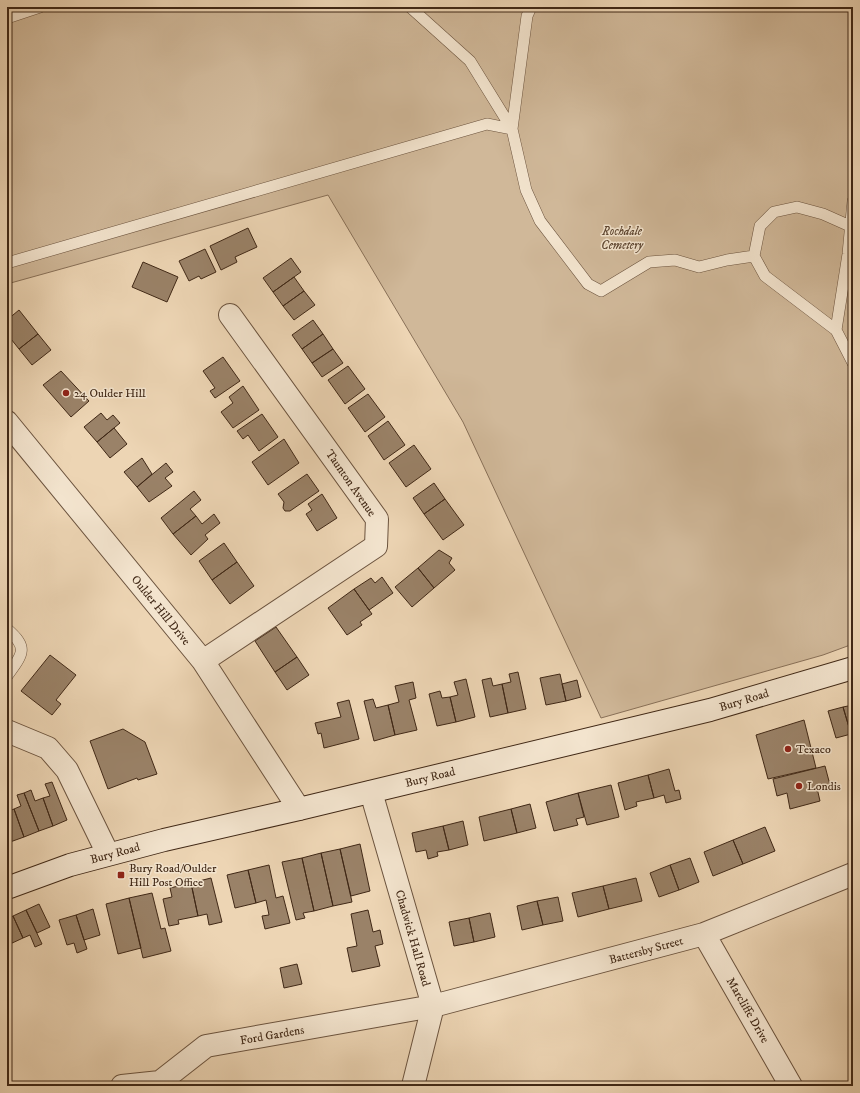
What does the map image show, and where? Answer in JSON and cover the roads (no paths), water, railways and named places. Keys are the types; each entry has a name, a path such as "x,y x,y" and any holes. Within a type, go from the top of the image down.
{"street":[{"name":"Taunton Avenue","path":"203,661 376,546 377,519 230,315"},
{"name":"Oulder Hill Drive","path":"7,422 203,661 300,809"},
{"name":"Bury Road","path":"7,888 70,865 108,854 710,710 853,668"},
{"path":"7,732 48,748 67,770 108,854"},
{"name":"Chadwick Hall Road","path":"371,792 433,1006"},
{"name":"Battersby Street","path":"433,1006 704,934 853,874"},
{"name":"Marcliffe Drive","path":"704,934 791,1086"},
{"path":"413,1086 433,1006"},
{"name":"Ford Gardens","path":"122,1086 160,1082 206,1046 433,1006"}],"lane":[{"path":"7,18 40,7"},
{"path":"410,7 470,62 512,129 526,190 540,221 588,284 601,291 649,262 675,260 699,267 727,260 754,256"},
{"path":"512,129 527,16 531,7"},
{"path":"7,263 487,124 512,129"},
{"path":"836,330 853,201"},
{"path":"850,226 823,214 797,207 774,212 760,226 754,256 765,276 836,330 853,363"},
{"path":"7,629 20,641 22,649 20,656 7,676"}],"place":[{"name":"24 Oulder Hill","path":"66,393"},
{"name":"Texaco","path":"788,749"},
{"name":"Londis","path":"799,786"},
{"name":"Bury Road/Oulder Hill Post Office","path":"121,875"}],"park label":[{"name":"Rochdale Cemetery","path":"622,238"}]}
